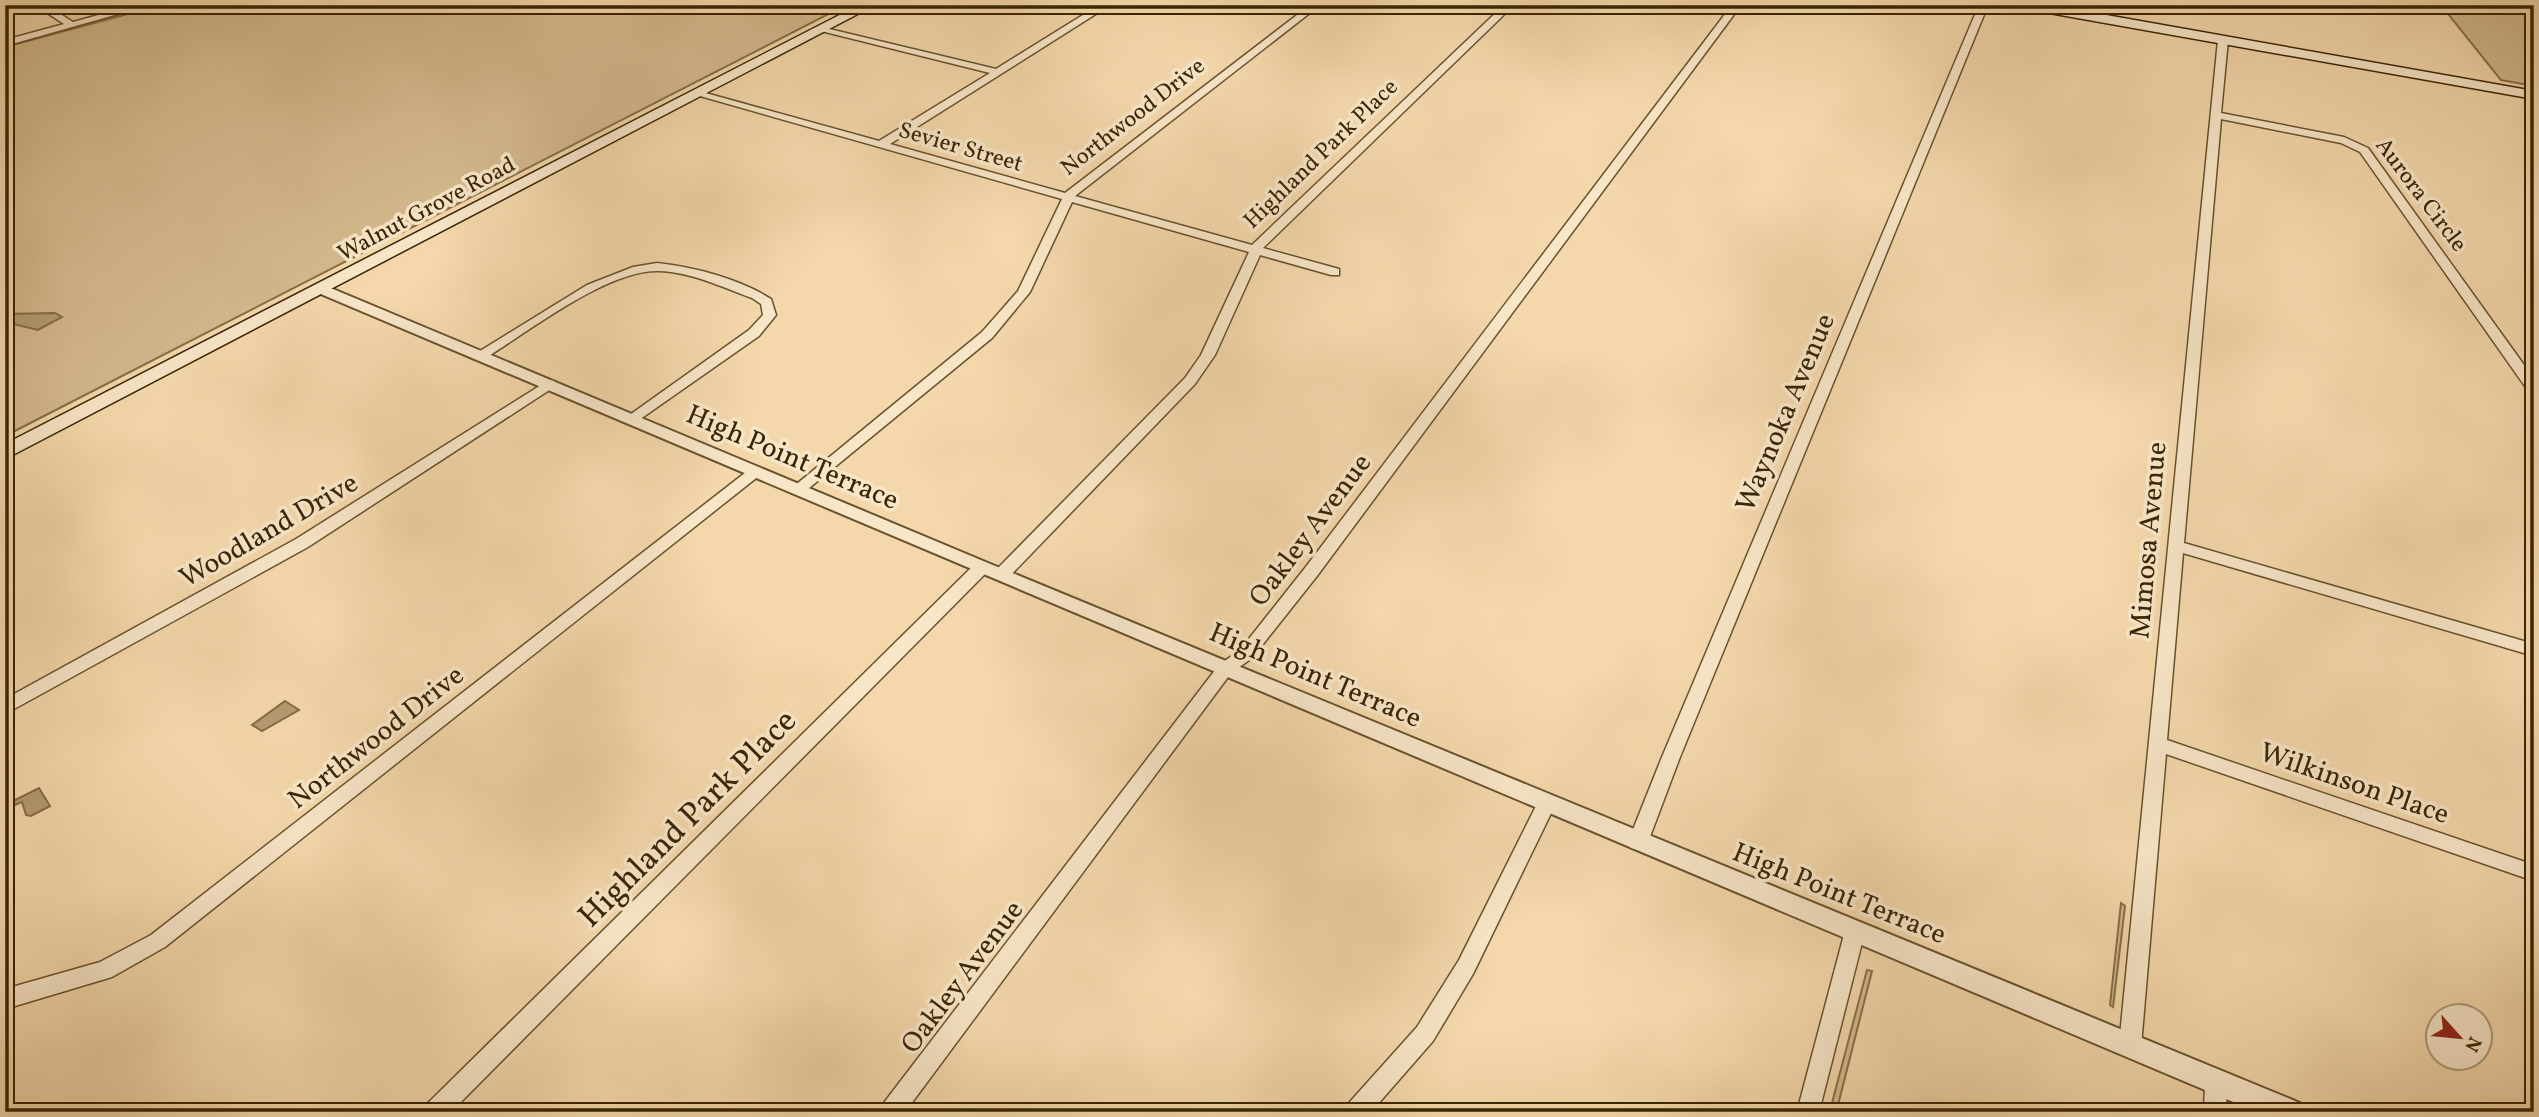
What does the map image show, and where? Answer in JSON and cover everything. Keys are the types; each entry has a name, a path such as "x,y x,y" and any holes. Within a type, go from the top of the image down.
{"main road":[{"name":"Walnut Grove Road","path":"5,453 869,5"},
{"path":"2026,5 2534,95"}],"street":[{"path":"39,5 71,25"},
{"path":"5,43 146,5"},
{"path":"881,145 1106,5"},
{"name":"Northwood Drive","path":"798,490 987,335 1006,316 1031,279 1072,191 1315,5"},
{"name":"Highland Park Place","path":"435,1112 1190,382 1213,345 1254,250 1510,5"},
{"name":"Oakley Avenue","path":"891,1112 1225,669 1246,654 1311,572 1737,5"},
{"name":"Waynoka Avenue","path":"1639,842 1676,744 1984,5"},
{"path":"824,29 997,72"},
{"name":"Mimosa Avenue","path":"2130,1046 2222,40"},
{"name":"Sevier Street","path":"698,94 1335,272"},
{"name":"Aurora Circle","path":"2216,115 2344,140 2364,150 2534,389"},
{"path":"480,356 611,278 648,267 676,269 756,295 767,302 771,313 754,333 631,419"},
{"name":"High Point Terrace","path":"321,289 991,572 2290,1112"},
{"name":"Woodland Drive","path":"5,707 310,538 549,384"},
{"name":"Northwood Drive","path":"5,999 105,970 158,941 755,472"},
{"path":"2177,546 2534,650"},
{"name":"Wilkinson Place","path":"2158,744 2534,873"},
{"path":"1356,1112 1425,1034 1453,990 1546,803"},
{"path":"1808,1112 1855,931"},
{"path":"2215,1112 2216,1082"}],"shaded area":[{"path":"161,5 846,5 5,436 5,47"},
{"path":"2441,5 2534,5 2534,86 2501,80"},
{"path":"55,313 62,317 38,330 5,322 5,314"},
{"path":"285,701 299,710 262,731 252,725"},
{"path":"39,788 50,806 31,816 26,815 22,802 15,805 13,801"},
{"path":"2121,903 2125,906 2113,1007 2110,1005"},
{"path":"1867,970 1872,971 1838,1105 1832,1103"}]}
